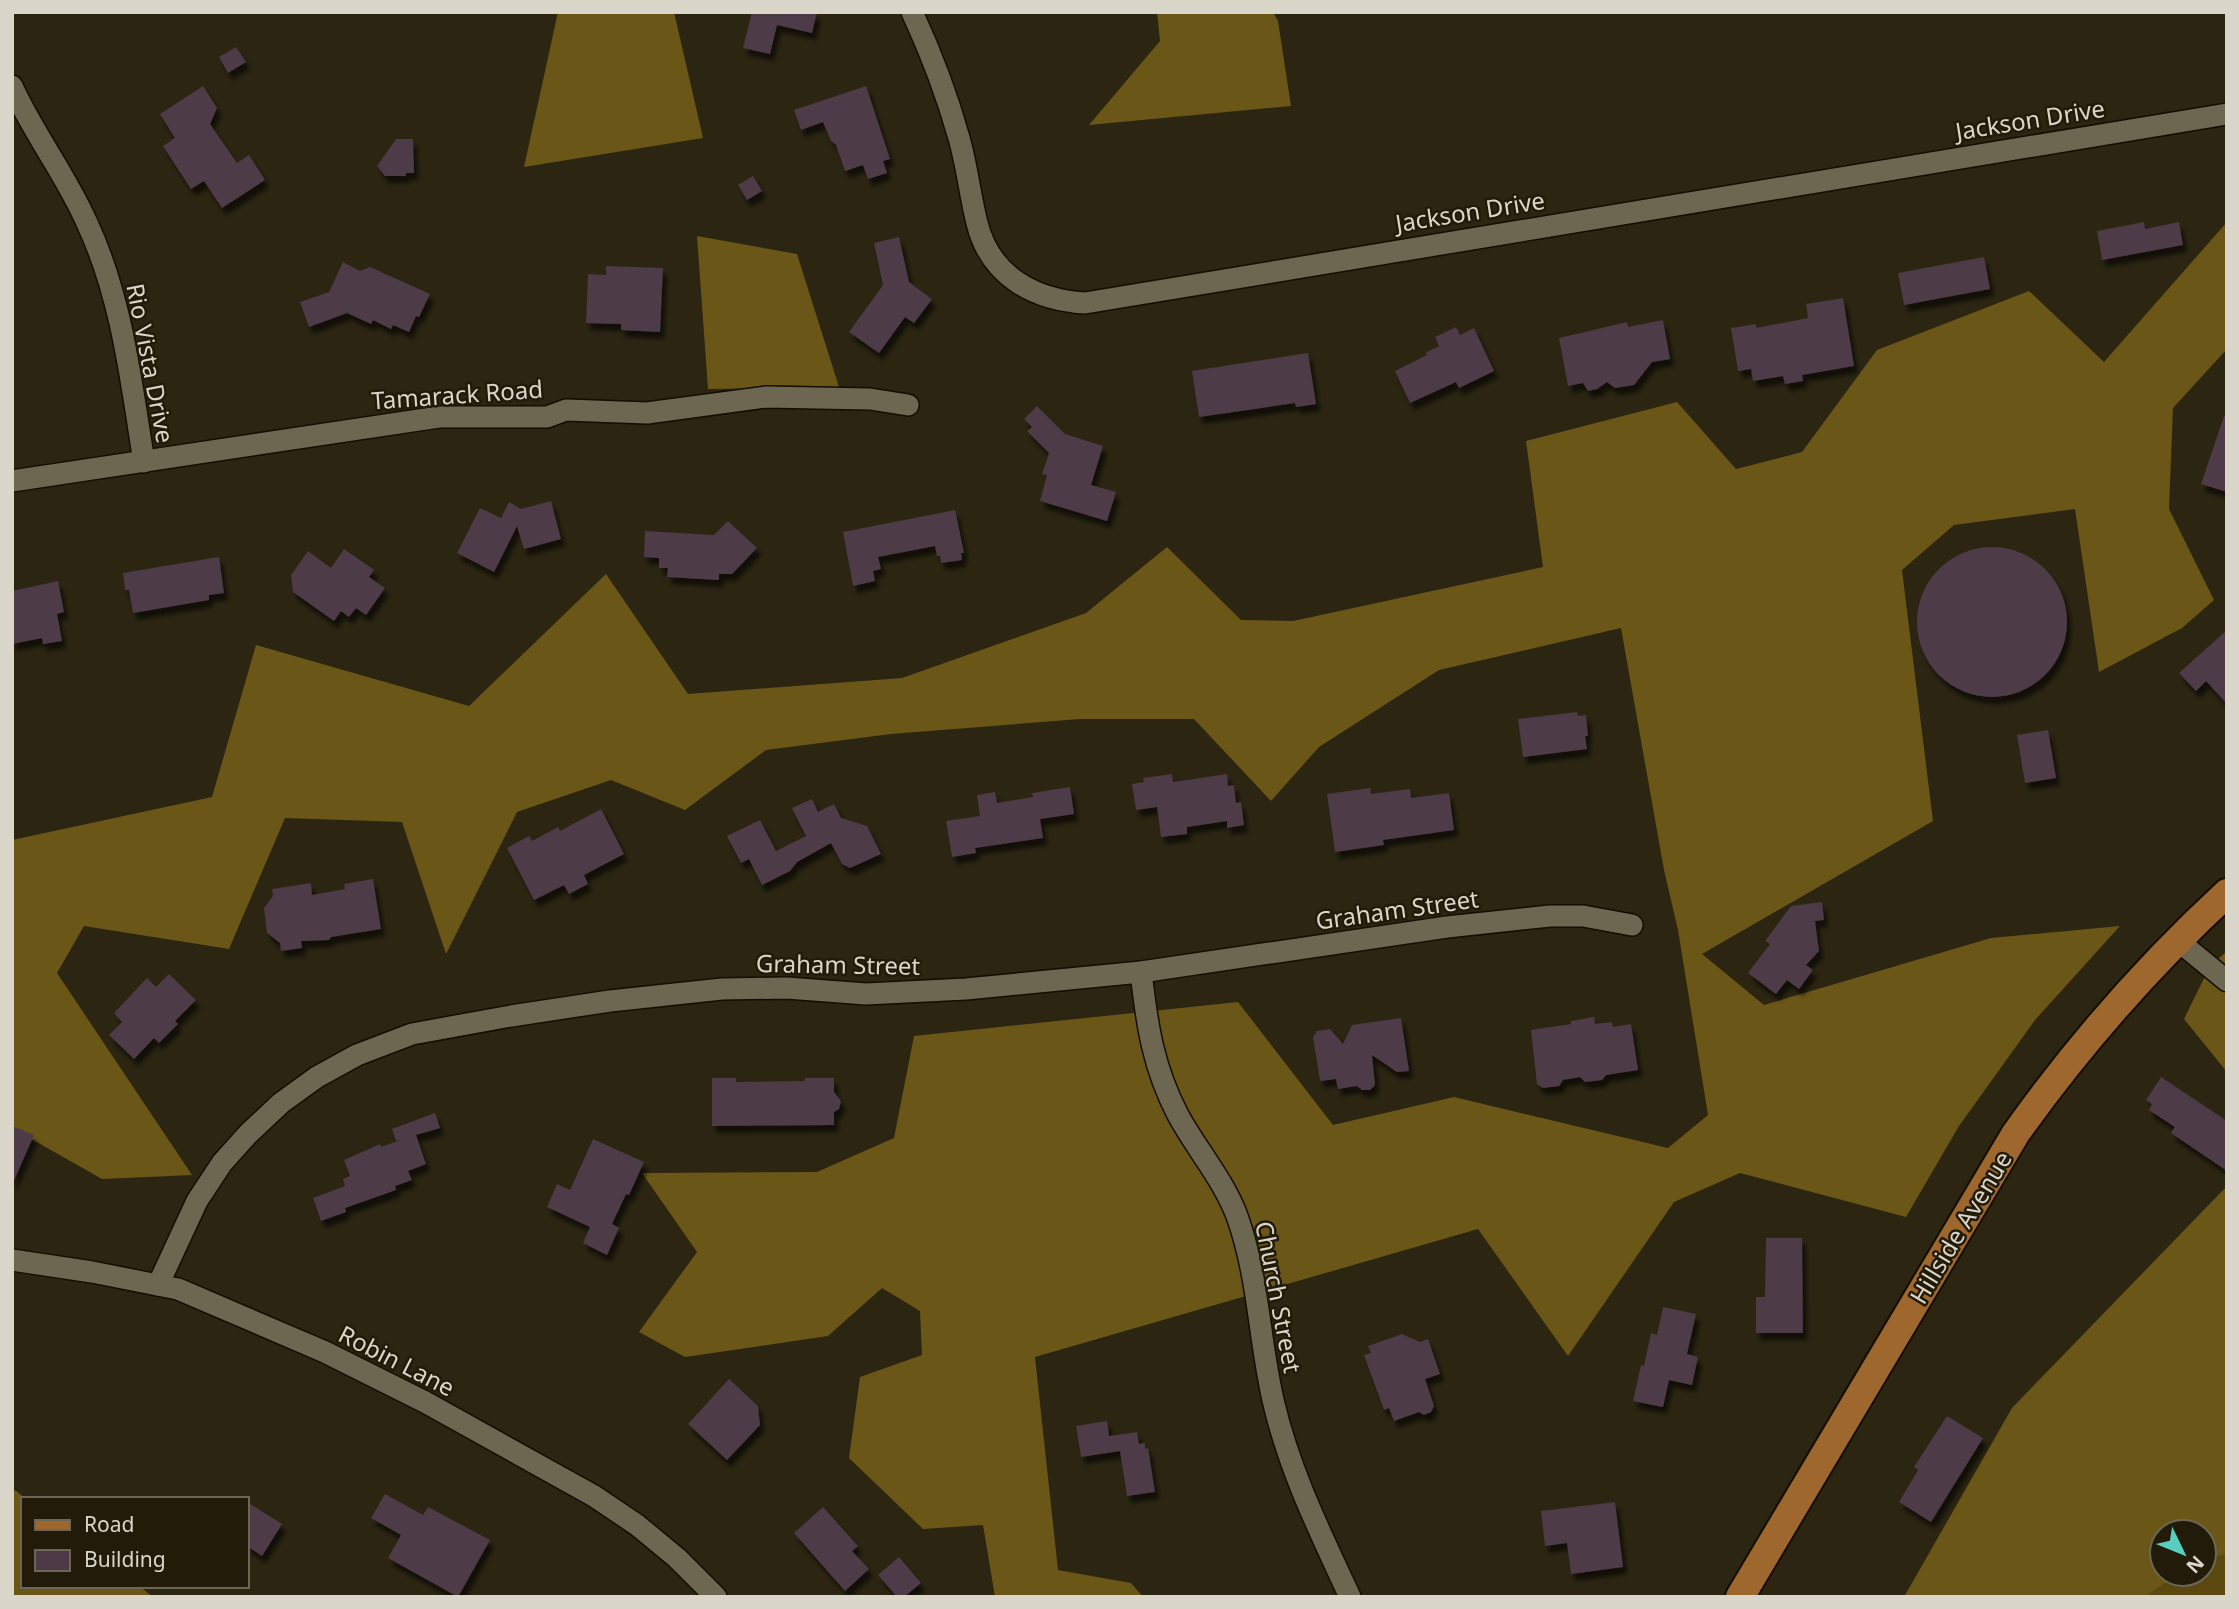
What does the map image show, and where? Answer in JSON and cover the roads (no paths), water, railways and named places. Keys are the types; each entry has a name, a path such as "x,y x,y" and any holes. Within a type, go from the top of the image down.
{"main road":[{"name":"Hillside Avenue","path":"1740,1597 2015,1133 2054,1079 2097,1027 2176,939 2227,892"}],"street":[{"name":"Jackson Drive","path":"912,12 952,111 977,225 986,247 998,266 1017,283 1038,295 1085,303 2227,114"},
{"name":"Rio Vista Drive","path":"12,86 97,245 124,338 144,463"},
{"name":"Tamarack Road","path":"12,481 439,417 547,417 566,410 648,413 766,397 870,399 908,405"},
{"name":"Graham Street","path":"158,1285 197,1201 222,1163 248,1134 281,1103 317,1077 357,1055 412,1034 598,1003 722,989 788,988 866,994 966,989 1141,972 1447,927 1550,916 1583,916 1632,925"},
{"path":"2176,939 2227,981"},
{"name":"Church Street","path":"1141,972 1148,1034 1159,1073 1179,1118 1213,1168 1237,1218 1249,1256 1274,1405 1289,1458 1309,1509 1350,1597"},
{"name":"Robin Lane","path":"12,1260 178,1289 325,1352 425,1402 594,1496 637,1525 716,1597"}]}
